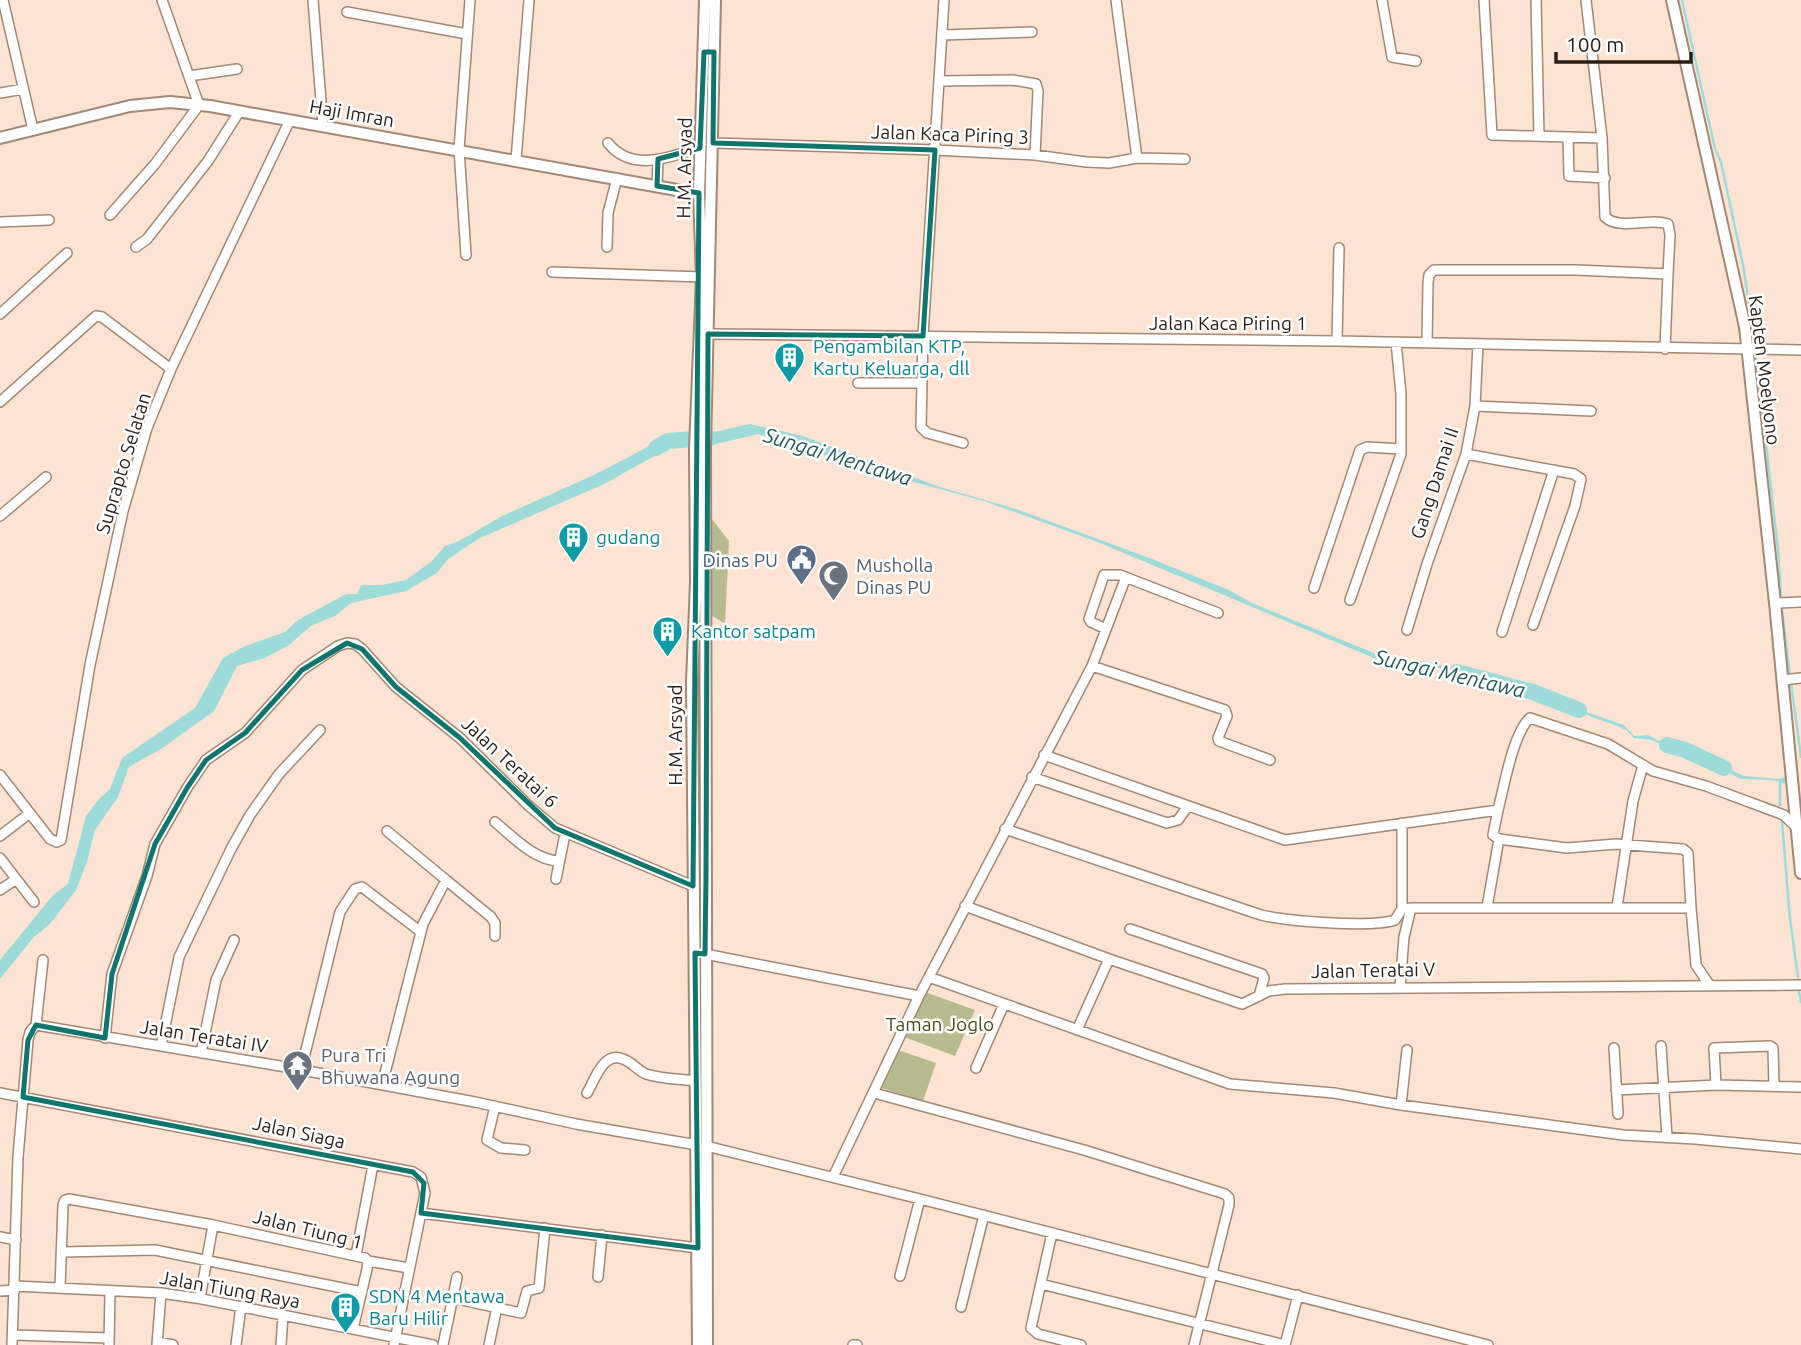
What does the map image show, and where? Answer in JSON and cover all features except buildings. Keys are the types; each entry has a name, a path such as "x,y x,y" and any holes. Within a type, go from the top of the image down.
{"street":[{"path":"3,0 33,130"},
{"path":"110,215 155,164 199,105 162,0"},
{"path":"313,0 323,126"},
{"path":"466,255 459,149 470,0"},
{"path":"516,160 529,0"},
{"name":"H.M. Arsyad","path":"698,1345 702,1146 696,1081 700,953 693,886 692,682 700,449 708,334 713,144 705,0"},
{"name":"H.M. Arsyad","path":"701,429 700,148 715,0"},
{"path":"944,0 920,383 920,427 927,433 963,443"},
{"path":"1116,0 1137,159"},
{"path":"1382,0 1392,57 1416,61"},
{"path":"1484,0 1492,135 1602,138"},
{"path":"1536,0 1539,136"},
{"path":"1586,0 1587,27 1602,138 1605,212 1608,220 1668,224 1670,235 1665,349"},
{"name":"Kapten Moelyono","path":"1672,0 1741,305 1797,828"},
{"path":"347,12 467,34"},
{"path":"0,27 10,31"},
{"path":"942,35 1032,32"},
{"path":"189,76 237,69"},
{"path":"940,81 1013,80 1036,84 1038,91 1034,155"},
{"path":"0,93 23,89"},
{"name":"Haji Imran","path":"0,138 130,106 170,102 239,111 459,149 699,194"},
{"path":"136,247 147,239 208,161 239,111"},
{"name":"Suprapto Selatan","path":"30,813 50,839 57,842 61,840 90,665 123,511 147,428 172,369 290,120"},
{"path":"1568,137 1569,176 1605,177"},
{"path":"608,144 617,154 631,160 658,159 700,148"},
{"name":"Jalan Kaca Piring 3","path":"713,144 1034,155 1086,163 1185,159"},
{"path":"657,186 658,159"},
{"path":"607,247 608,213 617,178"},
{"path":"0,222 49,220"},
{"path":"1336,341 1339,248"},
{"path":"0,314 67,253"},
{"path":"1427,343 1428,283 1429,275 1434,270 1576,270 1668,274"},
{"path":"552,272 702,277"},
{"path":"0,402 96,316 102,317 172,369"},
{"name":"Jalan Kaca Piring 1","path":"708,334 1336,341 1801,350"},
{"path":"1350,600 1400,460 1401,394 1396,342"},
{"name":"Gang Damai II","path":"1407,630 1466,454 1475,406 1478,344"},
{"path":"858,383 920,383"},
{"path":"1475,406 1591,411"},
{"path":"1314,588 1360,450 1367,447 1401,449"},
{"name":"H.M. Arsyad","path":"700,449 700,953 707,1345"},
{"path":"1466,454 1579,475 1581,483 1575,506 1533,625"},
{"path":"1502,632 1554,470"},
{"path":"0,516 46,477"},
{"path":"1106,629 1090,619 1104,575 1112,573 1218,613"},
{"path":"833,1177 919,996 1092,666 1126,577"},
{"path":"1775,603 1801,602"},
{"name":"Jalan Teratai 6","path":"105,1038 112,974 147,876 155,844 187,788 206,760 245,733 303,670 338,646 350,642 362,649 396,687 460,738 529,806 565,834 693,886"},
{"path":"1092,666 1225,710 1227,716 1219,741 1270,760"},
{"path":"1783,680 1801,678"},
{"path":"1710,986 1697,969 1687,850 1627,845 1567,848 1499,839 1493,835 1510,761 1522,728 1530,718 1608,744 1660,773 1784,814 1797,828 1801,873"},
{"path":"161,1046 179,957 225,860 250,816 279,774 320,730"},
{"path":"1044,755 1284,840 1498,810"},
{"path":"1617,907 1633,802 1643,765"},
{"path":"1032,777 1167,823 1178,820 1188,806"},
{"path":"0,836 30,813 1,778"},
{"path":"495,822 528,849 550,861 559,861"},
{"path":"1400,986 1406,909 1402,823"},
{"path":"1005,829 1270,917 1312,921 1386,922 1395,920 1406,909 1691,908"},
{"path":"387,831 491,917 495,923 495,936"},
{"path":"556,879 565,834"},
{"path":"1487,907 1499,839"},
{"path":"0,858 34,902"},
{"path":"0,890 15,880"},
{"path":"382,1085 421,932 446,880"},
{"path":"301,1070 340,912 355,889 362,887 421,932"},
{"name":"Jalan Teratai V","path":"965,906 1241,1004 1269,991 1285,989 1400,986 1801,985"},
{"path":"1130,929 1262,974 1265,977 1259,996"},
{"path":"201,1053 216,980 234,940"},
{"path":"700,953 919,996"},
{"path":"1077,1030 1109,959"},
{"path":"43,960 36,1026 30,1032 28,1040 23,1097 13,1340 109,1341 110,1291"},
{"path":"929,977 1230,1084 1334,1093 1401,1105 1618,1134 1801,1149"},
{"path":"976,1068 1004,1004"},
{"name":"Jalan Teratai IV","path":"36,1026 301,1070 702,1146 984,1215 1488,1345"},
{"path":"1661,1046 1667,1137"},
{"path":"1716,1085 1714,1048 1770,1046 1773,1048 1774,1086"},
{"path":"1614,1048 1618,1114"},
{"path":"1401,1105 1407,1050"},
{"path":"587,1093 604,1063 612,1057 624,1059 637,1069 657,1077 696,1081"},
{"path":"1616,1090 1716,1085 1801,1087"},
{"name":"Jalan Siaga","path":"0,1093 413,1172 421,1177 425,1193 394,1342"},
{"path":"874,1093 1084,1150 1222,1192 1228,1198 1229,1205 1194,1345"},
{"path":"495,1106 487,1140 501,1148 525,1150"},
{"path":"356,1255 373,1166"},
{"name":"Jalan Tiung 1","path":"61,1252 63,1205 65,1200 69,1199 214,1224 356,1255 368,1261 353,1329"},
{"path":"900,1276 920,1199"},
{"path":"421,1213 698,1248"},
{"path":"961,1307 984,1215"},
{"path":"200,1298 214,1224"},
{"path":"453,1298 521,1312 527,1291 539,1288 545,1228"},
{"path":"1052,1233 1031,1325 1032,1331 1081,1345"},
{"path":"598,1276 602,1235"},
{"path":"0,1237 16,1240"},
{"path":"60,1288 61,1252 155,1250 362,1293"},
{"path":"368,1261 410,1268"},
{"path":"443,1345 457,1277"},
{"path":"1041,1284 1285,1345 1298,1295"},
{"name":"Jalan Tiung Raya","path":"0,1291 15,1288 60,1288 162,1293 200,1298 353,1329 394,1342 433,1345"},
{"path":"162,1293 157,1343 173,1345"},
{"path":"236,1345 241,1306"},
{"path":"489,1345 497,1307"},
{"path":"281,1345 283,1315"}],"highlighted area":[{"path":"704,52 714,52 713,143 935,150 923,336 708,334 705,954 695,953 698,1248 421,1213 424,1183 413,1172 23,1097 28,1040 36,1025 105,1038 112,974 155,844 206,760 245,733 302,670 347,643 362,649 396,687 460,738 555,828 693,886 699,193 657,186 658,159 700,148"}],"green space":[{"path":"708,514 729,541 725,624 708,613"},
{"name":"Taman Joglo","path":"925,992 975,1010 955,1056 904,1037"},
{"path":"898,1050 936,1063 923,1101 881,1088"}],"water":[{"name":"Sungai Mentawa","path":"750,424 803,436 940,487 1016,509 1147,557 1386,658 1429,662 1534,689 1549,699 1624,725 1634,736 1648,735 1665,744 1693,753 1744,776 1779,779 1789,775 1789,781 1785,784 1775,780 1741,779 1686,751 1651,740 1634,738 1617,726 1502,684 1438,668 1381,661 1100,543 984,501 877,472 758,434 708,446 709,432"},
{"path":"676,432 676,444 604,484 478,539 448,559 437,573 406,591 351,603 335,616 312,625 289,645 265,658 237,666 214,711 164,747 129,767 118,797 95,830 76,890 50,924 34,937 0,979 0,960 53,895 68,884 86,816 110,789 122,758 195,708 223,658 243,647 285,632 298,620 346,594 357,594 361,585 382,585 406,580 432,561 445,546 461,540 502,516 596,474"}],"waterway":[{"path":"1682,0 1743,265 1755,342"},
{"path":"1756,356 1781,595"},
{"name":"Sungai Mentawa","path":"656,448 668,441 709,438"},
{"path":"1782,610 1790,676"},
{"name":"Sungai Mentawa","path":"1457,672 1533,692 1579,710"},
{"path":"1791,683 1801,757"},
{"name":"Sungai Mentawa","path":"1667,745 1724,768"},
{"path":"1780,781 1780,805"},
{"path":"1782,821 1798,977"},
{"path":"1799,992 1801,1002"}],"place":[{"name":"Pengambilan KTP, Kartu Keluarga, dll","path":"790,384"},
{"name":"gudang","path":"573,564"},
{"name":"Dinas PU","path":"801,587"},
{"name":"Musholla Dinas PU","path":"833,603"},
{"name":"Kantor satpam","path":"668,658"},
{"name":"Pura Tri Bhuwana Agung","path":"298,1093"},
{"name":"SDN 4 Mentawa Baru Hilir","path":"346,1334"}]}
